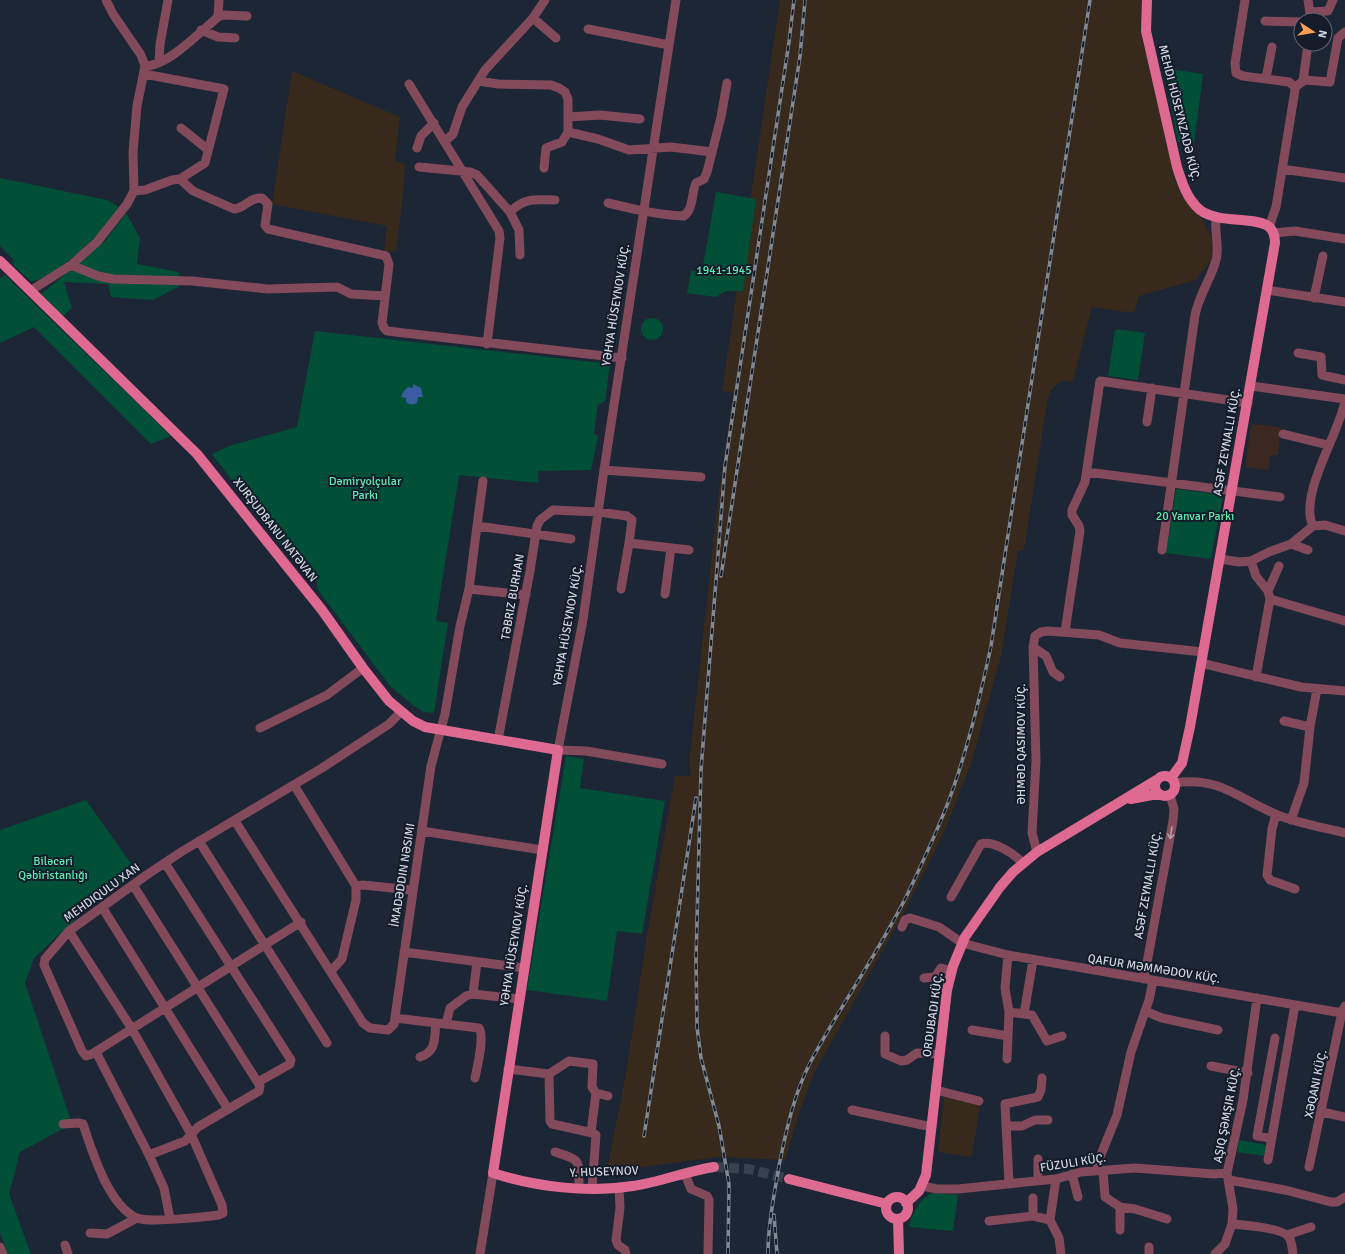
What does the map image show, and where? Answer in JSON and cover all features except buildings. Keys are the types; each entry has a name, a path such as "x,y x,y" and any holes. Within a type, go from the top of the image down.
{"main road":[{"name":"MEHDI HÜSEYNZADƏ KÜÇ.","path":"1147,0 1146,31 1181,180 1192,202 1203,212 1216,217 1261,224 1271,230"},
{"path":"1124,800 1152,795 1165,795 1174,791 1173,781 1184,756 1274,252 1271,230"},
{"name":"XURŞUDBANU NATƏVAN","path":"0,261 197,454 322,610 363,668 401,712 419,724 439,730 558,750"},
{"name":"YƏHYA HÜSEYNOV KÜÇ.","path":"493,1173 558,750"},
{"path":"1165,795 1155,788 1158,779 1164,776 1173,781"},
{"name":"ORDUBADI KÜÇ.","path":"922,1186 928,1165 945,1003 952,970 962,943 991,899 1023,863 1056,838 1158,779"},
{"name":"Y. HUSEYNOV","path":"493,1173 519,1180 592,1188 646,1184 714,1168"},
{"path":"789,1179 887,1204 896,1198 900,1198 906,1203"},
{"path":"906,1203 913,1198 922,1186"},
{"path":"898,1219 906,1213 906,1203"},
{"path":"887,1204 888,1215 898,1219"},
{"path":"898,1219 899,1254"}],"street":[{"path":"30,291 71,265 103,235 127,204 134,191 133,152 138,99 144,70 141,55 113,14 106,0"},
{"path":"160,63 160,44 168,0"},
{"path":"218,17 219,0"},
{"path":"445,141 453,134 462,107 478,81 499,54 533,18 545,0"},
{"name":"YƏHYA HÜSEYNOV KÜÇ.","path":"558,750 584,620 604,470 676,0"},
{"path":"1245,0 1235,63 1236,73 1243,76 1289,82 1295,87"},
{"path":"1308,0 1310,12"},
{"path":"1325,12 1328,11 1333,0"},
{"path":"144,70 160,63 218,17 223,15 247,16"},
{"path":"533,18 556,38"},
{"path":"1265,21 1293,22"},
{"path":"588,29 669,45"},
{"path":"201,30 218,37 235,38"},
{"path":"1345,32 1338,38 1330,82 1309,80 1303,81 1295,87 1271,230 1296,231 1345,239"},
{"path":"1266,78 1272,47"},
{"path":"1303,81 1307,52"},
{"path":"134,191 145,190 180,179 203,165 224,89 144,70"},
{"path":"478,81 498,84 550,86 559,88 565,92 568,100 568,132 562,142 546,148 544,168"},
{"path":"608,203 644,211 678,216 684,216 687,214 692,205 696,183 704,179 721,117 727,83"},
{"path":"409,84 464,171 499,231 500,238 487,344"},
{"path":"568,117 600,115 640,119"},
{"path":"417,148 421,136 434,123"},
{"path":"181,128 207,149"},
{"path":"568,132 628,150 671,147 712,152"},
{"path":"419,167 464,171 477,175 510,212 519,230 520,256"},
{"path":"1282,169 1345,178"},
{"path":"180,179 193,191 234,209 253,199 262,198 268,204 265,225 268,229 386,256 389,264 382,322 387,331 487,344 622,358"},
{"path":"510,212 519,203 529,200 555,200"},
{"path":"1162,550 1197,306 1215,266 1218,253 1215,226 1216,217"},
{"path":"1314,298 1323,256"},
{"path":"71,265 98,276 113,279 192,281 268,289 337,288 351,294 385,296"},
{"path":"1267,290 1345,302"},
{"path":"1298,353 1321,357 1322,375 1345,380"},
{"path":"1065,632 1080,531 1079,526 1072,515 1072,510 1083,488 1087,472 1100,381 1248,403"},
{"path":"1251,386 1345,404 1328,445 1312,492 1310,517 1313,526"},
{"path":"1147,422 1152,388"},
{"path":"1283,434 1328,445"},
{"path":"604,470 701,477"},
{"path":"1087,472 1280,497"},
{"name":"İMADƏDDIN NƏSIMI","path":"394,1021 430,766 439,730 445,714 460,626 469,589 483,481"},
{"name":"TƏBRIZ BURHAN","path":"498,740 526,595 535,534 540,520 552,510 599,512 630,517 632,520 629,543"},
{"path":"1220,559 1239,562 1251,561 1269,552 1291,544 1313,526 1325,525 1345,531"},
{"path":"477,526 571,539"},
{"path":"621,589 629,543 689,550"},
{"path":"1291,544 1308,550"},
{"path":"666,594 671,548"},
{"path":"1251,561 1256,576 1269,595 1345,621"},
{"path":"1256,676 1269,595 1279,566"},
{"path":"469,589 526,595"},
{"path":"1037,852 1032,834 1036,761 1033,647 1035,636 1041,632 1048,631 1098,635 1120,643 1203,652"},
{"path":"1033,647 1046,656 1053,672 1060,677"},
{"path":"1201,663 1317,689 1345,691"},
{"path":"260,728 327,695 363,668"},
{"path":"1291,820 1304,783 1310,727 1317,689"},
{"name":"MEHDIQULU XAN","path":"96,1052 86,1056 82,1051 44,965 45,958 70,931 133,885 199,841 294,785 389,724 401,712"},
{"path":"1284,721 1310,727"},
{"path":"558,750 586,751 662,764"},
{"path":"1173,781 1192,780 1216,786 1238,794 1276,814 1291,820 1345,833"},
{"path":"294,785 356,886 356,900 342,959 331,971"},
{"path":"1144,979 1173,822 1174,809 1165,795"},
{"path":"1276,814 1267,875 1270,880 1295,889"},
{"path":"235,820 301,922 363,1023 370,1028 379,1030 388,1030 394,1021 436,1023 479,1028 481,1032 475,1078"},
{"path":"422,831 542,850"},
{"path":"199,841 326,1043"},
{"path":"951,897 981,844 988,843 1008,850 1023,863"},
{"path":"165,863 291,1060 290,1064 258,1082"},
{"path":"133,885 258,1082 259,1091 198,1127 185,1141 149,1155"},
{"path":"356,886 363,885 412,890"},
{"path":"102,908 228,1109"},
{"path":"902,927 907,918 910,918 939,927 962,943"},
{"path":"170,1219 164,1188 149,1155 96,1052 301,922"},
{"path":"70,931 132,1029 190,1134 222,1204 223,1213 212,1216 170,1219 137,1218 107,1234 90,1233"},
{"name":"QAFUR MƏMMƏDOV KÜÇ.","path":"962,943 1033,960 1153,981 1336,1012 1344,1009"},
{"path":"404,952 524,968"},
{"path":"1007,1059 1009,1012 1006,988 1008,955"},
{"path":"1024,1014 1033,960"},
{"path":"473,994 477,962"},
{"path":"924,978 935,977 941,968 952,970"},
{"path":"1153,981 1145,1011 1131,1052 1117,1115 1100,1157 1100,1170 1104,1195 1120,1208 1135,1209 1167,1219"},
{"path":"446,1024 450,1008 473,994 519,998"},
{"path":"1215,1254 1225,1244 1232,1224 1233,1209 1228,1176 1248,1073 1257,998"},
{"path":"1268,1160 1295,1005"},
{"name":"XƏQANI KÜÇ.","path":"1309,1167 1344,1009"},
{"path":"1145,1011 1162,1018 1218,1030"},
{"path":"1009,1012 1032,1015 1035,1017 1047,1041 1062,1036"},
{"path":"420,1057 429,1054 433,1048 436,1023"},
{"path":"972,1030 1008,1036"},
{"path":"885,1036 885,1054 901,1061 907,1060 917,1053 940,1054"},
{"path":"1272,1138 1257,1136 1274,1038"},
{"path":"508,1069 549,1074 569,1061 593,1064 592,1087 596,1093 591,1132"},
{"path":"1211,1066 1248,1073"},
{"path":"549,1074 550,1121 552,1124 591,1132 596,1135 592,1188"},
{"path":"1009,1183 1005,1104 1038,1097 1041,1090 1042,1078"},
{"path":"936,1090 979,1101"},
{"path":"596,1093 608,1096"},
{"path":"852,1110 932,1128"},
{"path":"1322,1112 1345,1117"},
{"path":"1006,1126 1022,1126 1035,1120 1048,1120"},
{"path":"63,1124 83,1124 99,1170 111,1193 127,1211 137,1218"},
{"path":"555,1152 576,1158 578,1162 579,1187"},
{"path":"1038,1159 1038,1181"},
{"name":"FÜZULI KÜÇ.","path":"922,1186 937,1189 958,1189 1056,1179 1072,1174 1100,1170 1142,1168 1228,1176 1331,1202 1337,1202 1345,1197"},
{"name":"YƏHYA HÜSEYNOV KÜÇ.","path":"480,1254 493,1173"},
{"path":"684,1174 691,1189 707,1196 709,1200 708,1254"},
{"path":"1072,1174 1078,1197"},
{"path":"1056,1179 1050,1220 1058,1238 1061,1254"},
{"path":"619,1187 620,1208 616,1240 618,1245 625,1250 626,1254"},
{"path":"1033,1198 1033,1216"},
{"path":"1120,1208 1120,1230"},
{"path":"989,1221 1033,1216 1050,1220"},
{"path":"1232,1224 1252,1225 1287,1235 1310,1227"},
{"path":"1287,1235 1290,1240 1293,1254"},
{"path":"0,1247 3,1254"}],"shaded area":[{"path":"780,0 1143,0 1140,29 1176,183 1182,196 1199,214 1215,243 1212,259 1196,280 1139,296 1134,313 1092,307 1073,382 1061,381 1051,390 1048,397 1024,550 1018,551 1001,656 971,764 942,837 903,914 813,1075 799,1113 785,1160 718,1157 621,1170 607,1170 625,1079 647,936 675,775 691,777 689,764 719,491 733,392 722,391"},
{"path":"292,71 400,117 395,161 405,164 396,252 384,251 387,226 272,204"},
{"path":"1251,424 1281,427 1278,455 1271,455 1268,470 1245,467"},
{"path":"944,1095 980,1104 972,1157 938,1152"}],"green space":[{"path":"1164,68 1203,74 1194,144 1178,142"},
{"path":"0,178 107,200 119,207 108,223 87,245 57,269 47,275 31,281 14,266 13,259 0,246"},
{"name":"1941-1945","path":"716,192 756,199 743,291 726,291 716,297 687,293 691,271 702,271"},
{"path":"126,213 140,238 137,264 179,272 180,286 153,300 111,297 108,284 64,282 72,308 62,317 40,295 105,241"},
{"path":"5,275 171,436 151,444 34,327 0,343 0,278"},
{"path":"652,318 660,321 663,329 660,337 652,340 644,337 641,329 644,321"},
{"path":"1115,329 1145,333 1138,380 1108,376"},
{"name":"Dəmiryolçular Parkı","path":"315,331 610,364 605,401 598,405 594,433 598,437 591,470 538,471 538,483 459,475 436,621 448,623 434,713 424,712 414,706 390,686 318,590 316,579 289,540 281,545 212,454 229,446 297,427"},
{"name":"20 Yanvar Parkı","path":"1176,489 1223,495 1211,559 1166,553"},
{"path":"566,756 584,759 580,788 665,801 642,934 617,931 607,1001 527,990"},
{"name":"Biləcəri Qəbiristanlığı","path":"86,800 137,872 81,914 34,958 25,983 72,1124 20,1152 9,1194 31,1254 8,1254 0,1233 0,830"},
{"path":"1239,1140 1266,1145 1264,1156 1237,1152"},
{"path":"933,1193 958,1195 953,1231 909,1227 917,1207 928,1195"}],"water":[{"path":"413,384 421,388 423,397 418,397 417,403 409,404 406,402 406,398 401,397 403,392 408,387 413,388"}],"tunnel":[{"path":"714,1167 748,1169 789,1179"}],"railway":[{"path":"728,1254 729,1184 719,1126 701,1058 697,1027 696,959 701,770 725,466 789,42 794,0"},
{"path":"721,576 800,56 805,0"},
{"path":"768,1254 770,1221 779,1166 799,1087 822,1041 886,935 909,891 944,813 960,769 975,716 991,646 1090,0"},
{"path":"644,1136 696,798"},
{"path":"774,1215 777,1254"}]}
